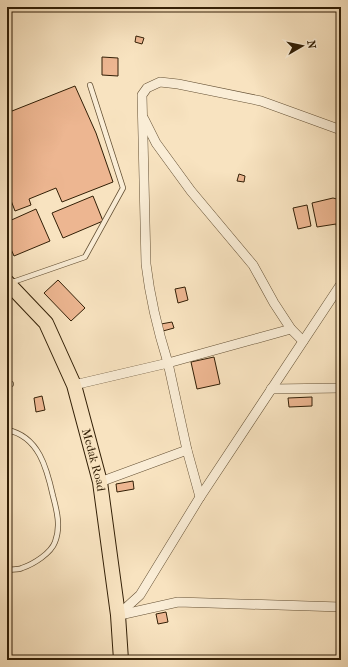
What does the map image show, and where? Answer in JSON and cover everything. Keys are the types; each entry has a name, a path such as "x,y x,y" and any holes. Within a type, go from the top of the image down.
{"main road":[{"name":"Medak Road","path":"8,283 46,323 74,385 100,482 118,616 121,660"}],"street":[{"path":"200,497 187,450 168,363 158,333 148,286 146,264 142,95 147,88 160,82 178,84 262,101 341,130"},
{"path":"142,116 156,143 191,190 253,266 291,329 303,341"},
{"path":"118,616 140,595 200,497 341,284"},
{"path":"74,385 168,363 291,329"},
{"path":"271,389 341,388"},
{"path":"100,482 187,450"},
{"path":"118,616 178,602 341,607"}],"lane":[{"path":"8,283 85,257 123,188 90,85"},
{"path":"7,430 21,434 31,443 47,469 57,510 58,530 55,542 49,551 22,569 7,570"}],"building":[{"path":"136,36 144,38 142,44 135,42"},
{"path":"102,57 118,58 118,76 102,75"},
{"path":"75,86 96,133 113,182 62,202 56,188 29,199 31,205 15,211 7,190 7,113"},
{"path":"239,174 245,176 244,182 237,181"},
{"path":"93,196 103,221 63,238 52,213"},
{"path":"333,198 341,200 340,248 336,224 317,227 312,203"},
{"path":"307,205 311,226 298,229 293,208"},
{"path":"36,209 50,241 14,256 7,240 7,222"},
{"path":"58,280 85,308 71,321 44,293"},
{"path":"185,287 188,300 178,303 175,289"},
{"path":"172,322 174,328 163,331 161,324"},
{"path":"214,357 220,384 197,389 191,362"},
{"path":"42,396 45,410 36,412 34,398"},
{"path":"312,397 312,406 289,407 288,398"},
{"path":"133,481 134,489 117,492 116,484"},
{"path":"166,612 168,622 158,624 156,614"}]}
